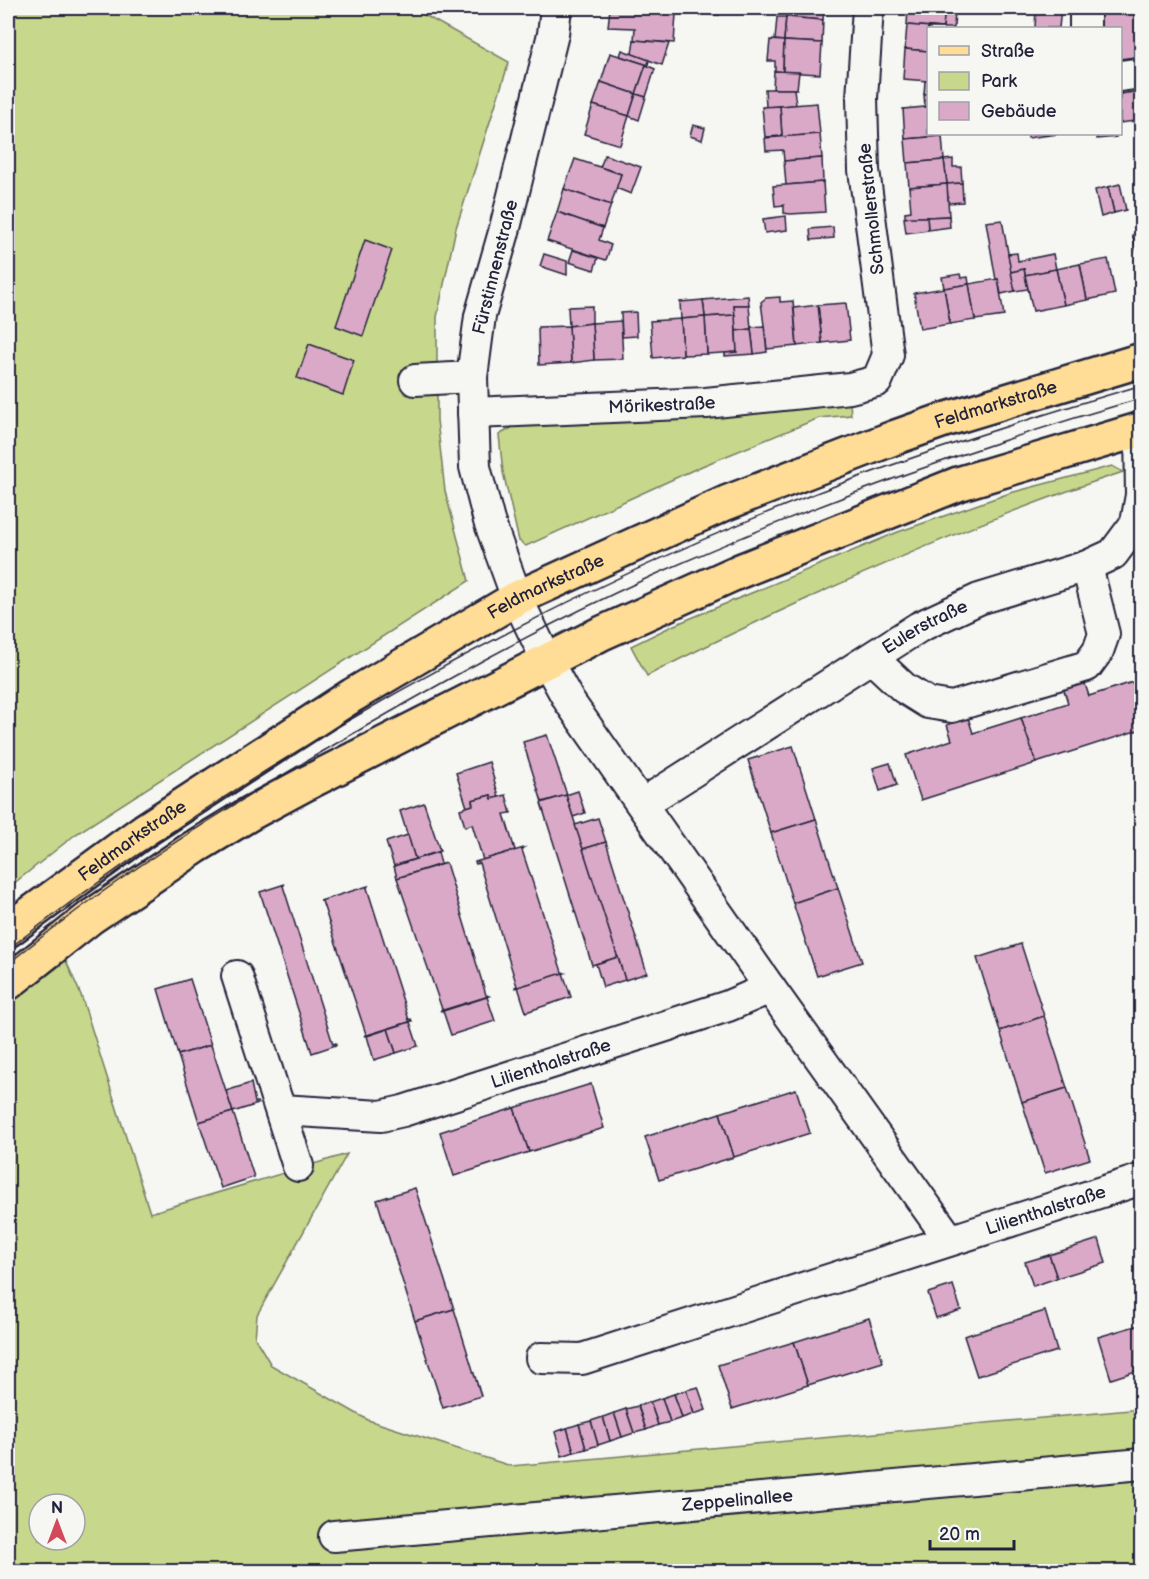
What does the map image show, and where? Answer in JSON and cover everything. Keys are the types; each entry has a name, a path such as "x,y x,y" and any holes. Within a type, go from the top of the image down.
{"main road":[{"name":"Feldmarkstraße","path":"8,930 145,830 353,695 517,598 726,503 896,437 944,420 1142,360"},
{"path":"8,982 92,917 250,813 600,634 740,571 958,484 1141,430"}],"street":[{"name":"Fürstinnenstraße","path":"547,661 517,598 489,521 475,467 472,377 480,316 504,232 553,34 556,8"},
{"name":"Schmollerstraße","path":"850,388 877,381 888,356 864,170 862,98 868,8"},
{"path":"1085,8 1086,27"},
{"path":"1122,76 1142,72"},
{"path":"416,380 472,377"},
{"name":"Mörikestraße","path":"473,412 706,403 850,388"},
{"name":"Eulerstraße","path":"642,804 919,627 979,599 1087,566 1113,554 1136,524 1141,495 1141,430"},
{"path":"872,658 912,693 928,703 952,707 1087,666 1098,651 1104,634 1087,566"},
{"path":"547,661 569,701 950,1240"},
{"path":"237,976 298,1166"},
{"name":"Lilienthalstraße","path":"281,1110 381,1116 403,1111 728,1006 770,988"},
{"name":"Lilienthalstraße","path":"541,1358 582,1359 1142,1179"},
{"name":"Zeppelinallee","path":"334,1536 1142,1464"}],"green space":[{"path":"8,8 412,8 509,62 456,228 437,317 437,420 445,491 469,581 76,834 8,888"},
{"path":"850,402 851,415 819,418 702,466 526,546 519,541 503,472 499,435 518,424"},
{"path":"1112,466 1123,472 1001,516 841,583 647,676 631,646 672,626 898,532 1010,493"},
{"path":"66,961 81,995 150,1213 347,1154 257,1315 255,1338 271,1365 368,1420 511,1466 1141,1409 1141,1571 8,1572 8,1005"}],"building":[{"path":"610,8 657,8 657,13 676,14 674,43 634,40 635,28 608,27"},
{"path":"657,8 675,8 675,14 657,13"},
{"path":"703,8 719,8 719,15 702,14"},
{"path":"787,8 824,8 823,20 786,17"},
{"path":"908,8 945,8 943,27 907,25"},
{"path":"945,8 955,8 954,27 943,27"},
{"path":"1036,8 1061,8 1059,27 1035,27"},
{"path":"1142,8 1142,56 1122,59 1122,27 1099,27 1096,10"},
{"path":"777,17 786,17 784,41 775,40"},
{"path":"786,17 823,20 822,43 784,41"},
{"path":"907,25 931,27 927,27 927,51 905,49"},
{"path":"634,40 669,43 662,65 632,54"},
{"path":"770,40 784,41 783,72 775,71 775,61 768,61"},
{"path":"784,41 822,43 820,74 783,72"},
{"path":"905,49 927,51 927,81 903,79"},
{"path":"622,50 649,60 648,65 620,56"},
{"path":"610,53 648,65 646,65 636,94 601,82"},
{"path":"646,65 655,69 646,97 636,94"},
{"path":"774,71 799,72 797,89 773,89"},
{"path":"925,81 927,81 927,94 924,94"},
{"path":"601,82 636,94 629,116 593,105"},
{"path":"765,89 794,89 796,105 766,107"},
{"path":"1142,91 1142,120 1122,123 1122,94"},
{"path":"636,94 646,97 639,120 629,116"},
{"path":"924,94 927,94 927,107 925,107"},
{"path":"817,103 820,134 782,137 780,106"},
{"path":"593,105 629,116 620,145 584,134"},
{"path":"780,106 782,136 765,137 762,107"},
{"path":"927,107 927,135 942,136 905,139 903,109"},
{"path":"693,125 705,128 702,140 690,136"},
{"path":"820,134 822,158 784,161 783,150 766,151 765,138"},
{"path":"1028,135 1050,135 1028,138"},
{"path":"1096,135 1115,135 1116,137 1097,139"},
{"path":"942,136 944,160 907,163 905,139"},
{"path":"605,155 641,167 631,194 616,188 621,174 600,167"},
{"path":"822,158 823,182 786,185 784,161"},
{"path":"575,159 621,174 611,205 564,189"},
{"path":"953,159 953,167 961,167 962,183 947,184 944,160"},
{"path":"944,160 947,184 909,187 907,163"},
{"path":"823,182 825,212 790,214 784,213 784,205 775,206 773,186"},
{"path":"962,183 963,202 948,203 947,184"},
{"path":"947,184 949,216 905,218 905,212 911,211 909,187"},
{"path":"1120,184 1126,210 1114,213 1108,187"},
{"path":"1108,187 1114,213 1101,217 1095,190"},
{"path":"564,189 611,205 603,228 557,212"},
{"path":"557,212 603,228 599,240 611,245 606,260 547,241"},
{"path":"786,216 787,230 765,233 763,219"},
{"path":"949,216 950,227 928,230 927,217"},
{"path":"927,217 928,230 906,233 904,218"},
{"path":"1002,220 1015,291 1001,294 998,279 996,280 986,222"},
{"path":"833,227 834,238 811,240 810,229"},
{"path":"1142,230 1142,239 1134,240 1132,235"},
{"path":"1142,239 1142,250 1137,252 1134,240"},
{"path":"365,240 392,250 363,336 336,326"},
{"path":"573,250 598,258 594,270 569,262"},
{"path":"1142,250 1142,271 1137,252"},
{"path":"1017,253 1018,261 1053,254 1056,269 1025,275 1024,269 1011,272 1008,254"},
{"path":"544,254 567,261 567,275 540,266"},
{"path":"1108,259 1115,294 1087,300 1080,264"},
{"path":"1080,264 1087,300 1064,305 1056,269"},
{"path":"1024,269 1028,289 1015,291 1011,272"},
{"path":"1056,269 1064,305 1033,311 1025,275"},
{"path":"960,274 961,278 968,277 969,284 944,288 942,277"},
{"path":"998,279 1004,316 975,320 969,284"},
{"path":"969,284 975,320 950,324 944,288"},
{"path":"944,288 950,324 920,329 914,293"},
{"path":"748,296 749,305 734,305 735,315 705,317 703,300"},
{"path":"780,297 780,302 793,301 797,346 767,349 761,302 766,298"},
{"path":"703,300 705,317 681,319 680,302"},
{"path":"846,303 850,340 822,343 818,305"},
{"path":"734,305 749,305 751,329 736,331"},
{"path":"818,305 822,343 797,346 794,308"},
{"path":"592,306 592,323 569,326 568,307"},
{"path":"636,312 637,336 622,337 621,313"},
{"path":"735,315 737,352 707,354 705,317"},
{"path":"705,317 707,354 683,355 681,319"},
{"path":"681,319 683,355 653,358 650,321"},
{"path":"621,321 623,359 594,360 592,323"},
{"path":"592,323 594,360 571,363 569,326"},
{"path":"569,326 571,363 539,365 538,327"},
{"path":"764,326 767,352 754,354 751,327"},
{"path":"751,329 754,354 725,356 725,353 737,352 736,331"},
{"path":"309,344 354,360 343,395 297,378"},
{"path":"1084,681 1089,696 1136,681 1142,697 1142,729 1036,763 1021,718 1068,703 1063,687"},
{"path":"968,718 973,733 1021,718 1036,763 921,800 906,755 952,740 947,725"},
{"path":"547,735 567,795 542,802 523,742"},
{"path":"793,746 816,819 771,833 748,760"},
{"path":"489,762 499,797 492,799 491,795 472,800 473,805 467,807 456,773"},
{"path":"890,763 897,785 880,791 873,768"},
{"path":"578,791 585,813 573,817 566,795"},
{"path":"491,795 492,799 506,795 511,813 504,814 515,850 483,860 472,824 465,827 460,809 473,805 472,800"},
{"path":"566,795 618,957 592,965 541,803"},
{"path":"424,803 440,851 415,859 400,811"},
{"path":"598,818 606,842 583,849 575,825"},
{"path":"816,819 838,888 793,903 771,833"},
{"path":"408,835 415,859 394,866 386,842"},
{"path":"606,842 647,973 625,980 583,849"},
{"path":"524,848 522,850 562,972 565,973 515,988 517,986 479,863 475,862"},
{"path":"438,852 441,864 397,878 394,866"},
{"path":"446,863 486,995 489,996 440,1011 442,1009 397,878"},
{"path":"285,884 283,886 333,1044 336,1043 336,1045 312,1053 260,892"},
{"path":"368,886 409,1020 412,1021 364,1036 366,1034 322,901 320,901"},
{"path":"838,888 862,962 817,976 793,903"},
{"path":"1021,944 1044,1016 1000,1031 977,958"},
{"path":"618,957 625,980 603,987 596,964"},
{"path":"563,973 571,997 526,1012 518,987"},
{"path":"190,979 211,1045 178,1055 158,989"},
{"path":"487,997 495,1021 451,1035 443,1011"},
{"path":"1044,1016 1067,1088 1022,1102 1000,1031"},
{"path":"410,1022 418,1046 396,1053 388,1029"},
{"path":"388,1029 396,1053 374,1060 367,1036"},
{"path":"211,1045 233,1112 199,1122 178,1055"},
{"path":"251,1083 255,1103 258,1104 233,1112 226,1091"},
{"path":"591,1084 604,1128 529,1152 514,1108"},
{"path":"1067,1088 1090,1159 1045,1173 1022,1102"},
{"path":"796,1089 810,1133 734,1157 720,1113"},
{"path":"514,1108 529,1152 454,1176 440,1132"},
{"path":"233,1112 254,1177 221,1188 199,1122"},
{"path":"720,1113 734,1157 659,1180 645,1137"},
{"path":"415,1188 454,1309 415,1321 377,1200"},
{"path":"1099,1239 1106,1263 1057,1278 1049,1255"},
{"path":"1049,1255 1057,1278 1033,1286 1025,1262"},
{"path":"953,1285 961,1310 936,1318 928,1293"},
{"path":"454,1309 481,1396 443,1408 415,1321"},
{"path":"1045,1311 1057,1351 977,1376 964,1336"},
{"path":"869,1318 883,1362 808,1385 794,1342"},
{"path":"1142,1324 1142,1369 1111,1379 1098,1337"},
{"path":"794,1342 808,1385 732,1409 718,1365"},
{"path":"698,1387 706,1410 694,1414 686,1390"},
{"path":"686,1390 694,1414 682,1418 674,1394"},
{"path":"674,1394 682,1418 670,1422 662,1398"},
{"path":"662,1398 670,1422 658,1425 650,1402"},
{"path":"650,1402 658,1425 646,1430 638,1406"},
{"path":"638,1406 646,1430 634,1433 626,1409"},
{"path":"626,1409 634,1433 622,1437 614,1413"},
{"path":"614,1413 622,1437 610,1441 603,1417"},
{"path":"603,1417 610,1441 598,1445 591,1421"},
{"path":"591,1421 598,1445 586,1449 579,1424"},
{"path":"579,1424 586,1449 574,1452 567,1428"},
{"path":"567,1428 574,1452 562,1456 555,1432"}],"tram line":[{"path":"8,949 197,815 296,752 397,692 501,636 606,584 712,536 819,492 979,435 1142,385"},
{"path":"8,964 121,879 240,801 402,706 611,595 713,549 895,478 1018,436 1142,398"}]}
